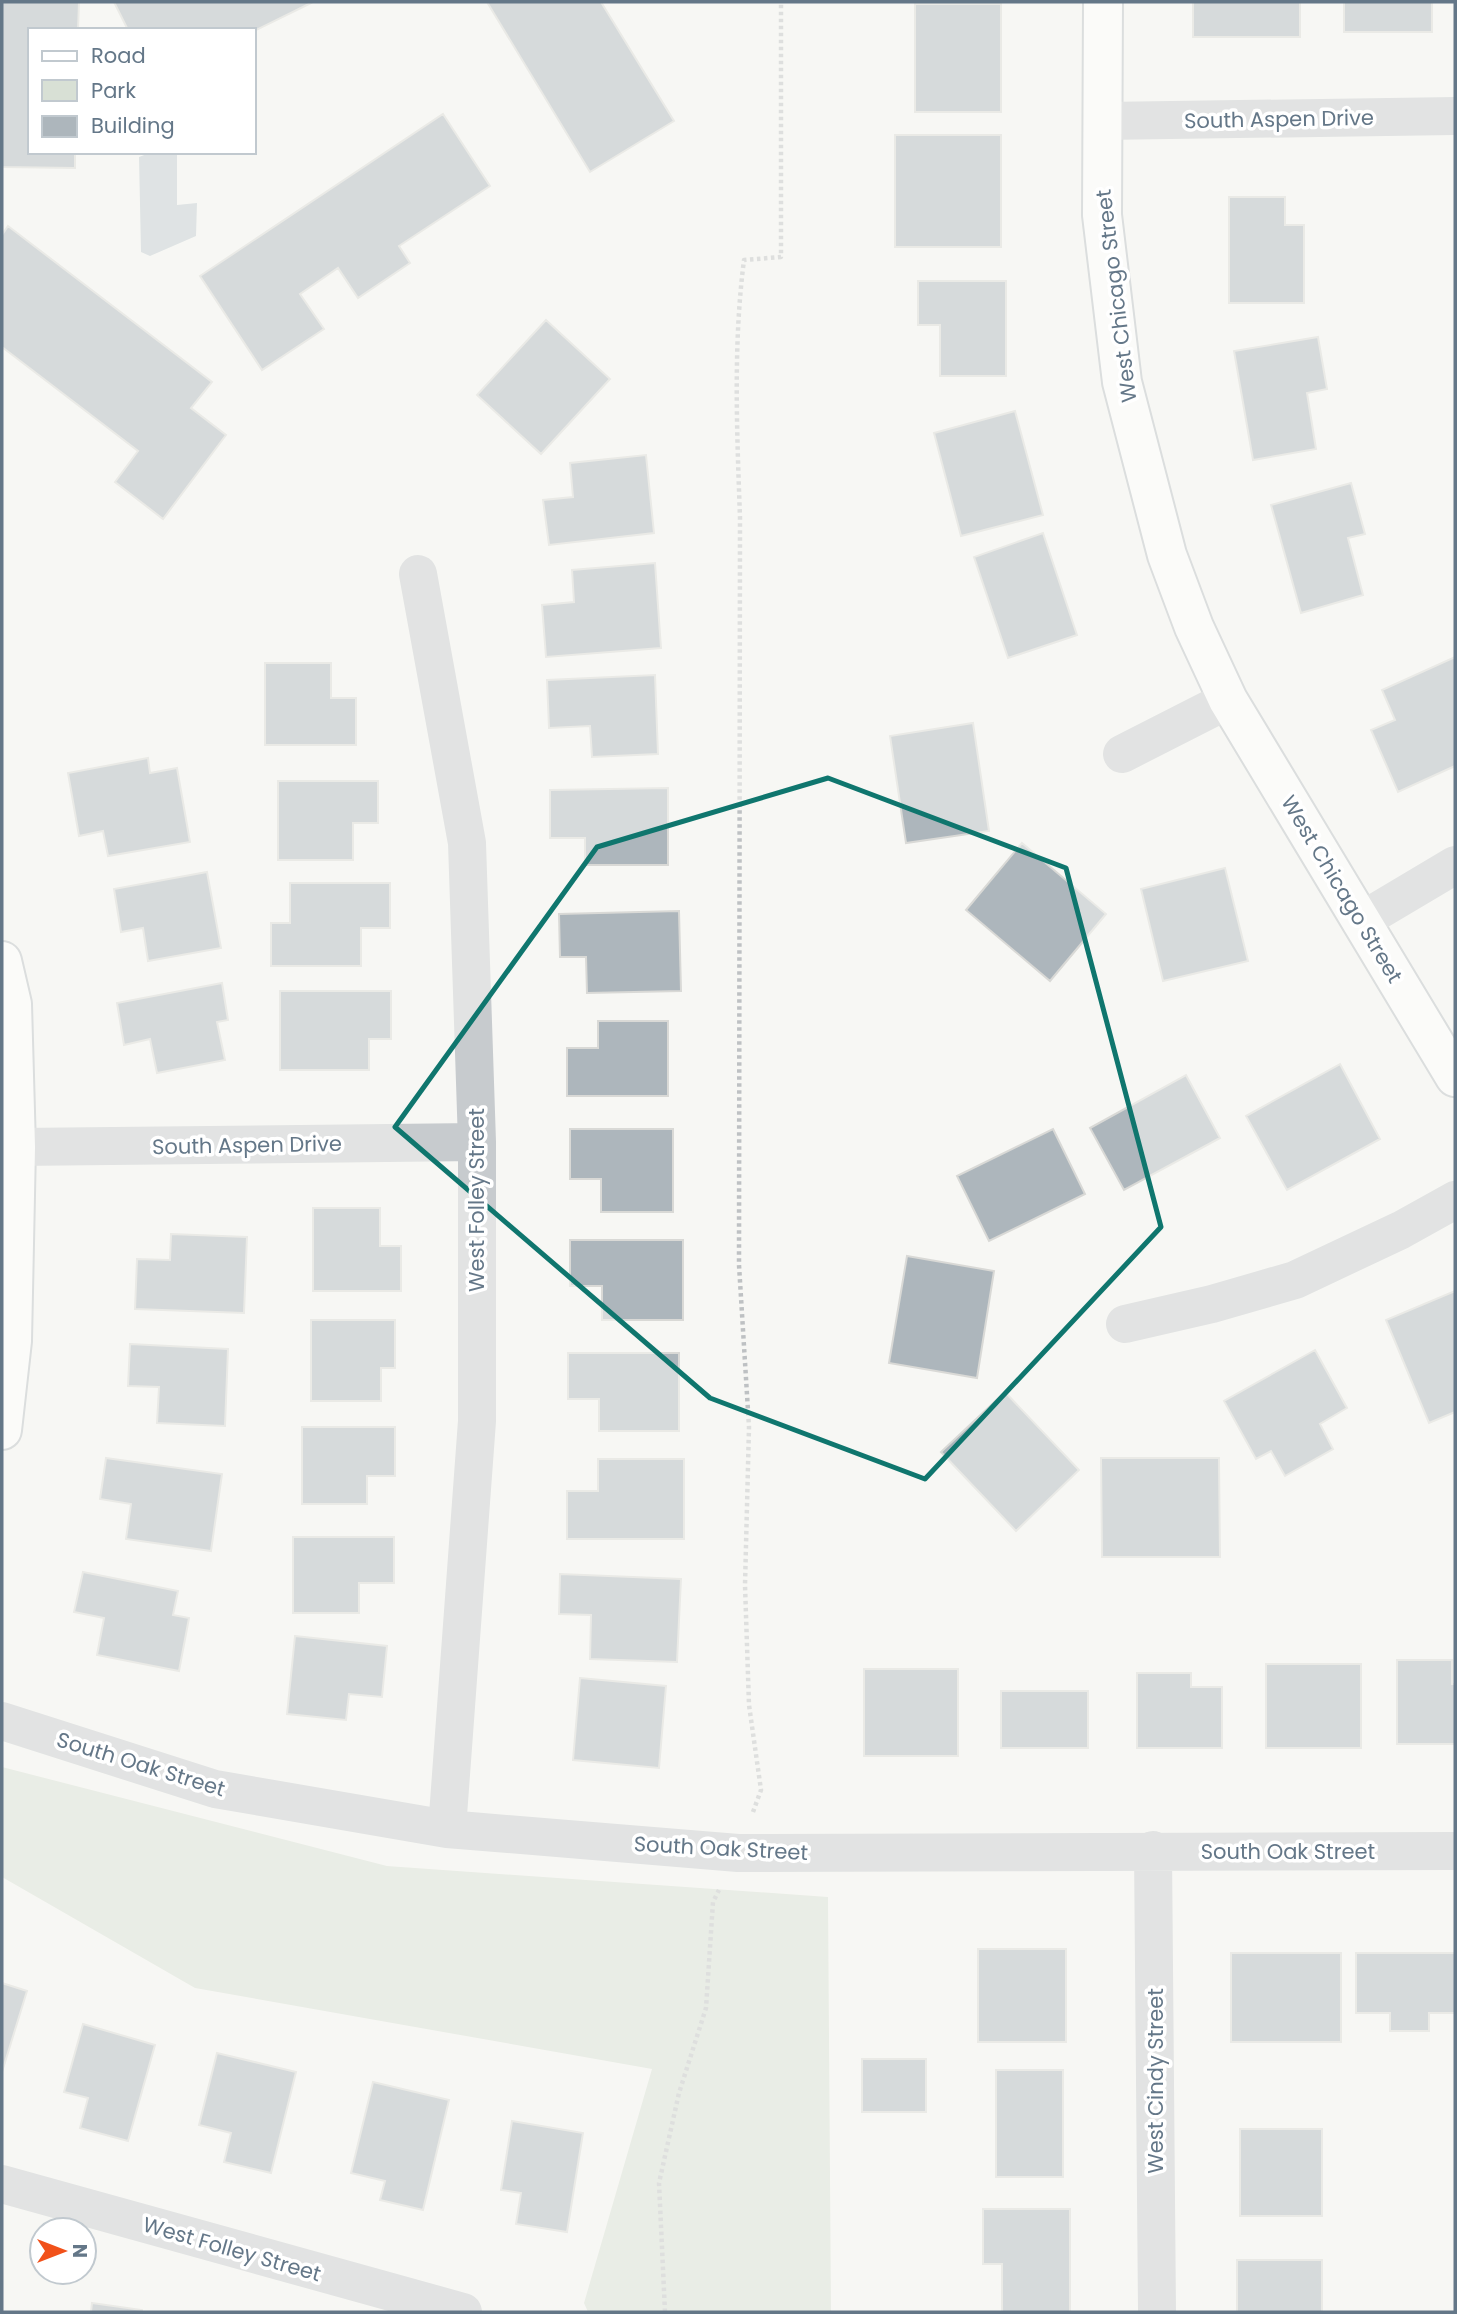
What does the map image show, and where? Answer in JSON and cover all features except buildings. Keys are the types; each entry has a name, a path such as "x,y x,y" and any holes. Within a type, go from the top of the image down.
{"street":[{"name":"West Chicago Street","path":"1103,2 1102,215 1122,382 1167,555 1194,627 1228,700 1455,1077"},
{"name":"South Aspen Drive","path":"1104,121 1455,116"},
{"name":"West Folley Street","path":"418,574 467,844 477,1142 477,1421 447,1829"},
{"path":"1122,754 1228,700"},
{"path":"1361,921 1455,865"},
{"path":"2,961 12,1003 16,1147 12,1341 2,1430"},
{"name":"South Aspen Drive","path":"16,1147 477,1142"},
{"path":"1125,1324 1212,1304 1296,1280 1401,1230 1455,1200"},
{"name":"South Oak Street","path":"2,1721 215,1789 447,1829 738,1853 1455,1851"},
{"name":"West Cindy Street","path":"1153,1850 1157,2312"},
{"name":"West Folley Street","path":"2,2184 463,2312"}],"path":[{"path":"665,2312 659,2183 679,2093 706,2008 713,1902 738,1853 761,1790 748,1705 745,1585 748,1427 739,1265 740,517 736,417 739,297 744,260 781,257 781,2"}],"highlighted area":[{"path":"828,778 1066,868 1161,1227 925,1479 710,1398 395,1127 597,847"}],"green space":[{"path":"2,1767 387,1866 828,1897 831,2312 588,2312 584,2303 652,2069 195,1988 2,1877"}],"shaded area":[{"path":"147,154 177,154 177,205 197,203 196,236 150,256 141,252 139,157"}]}
